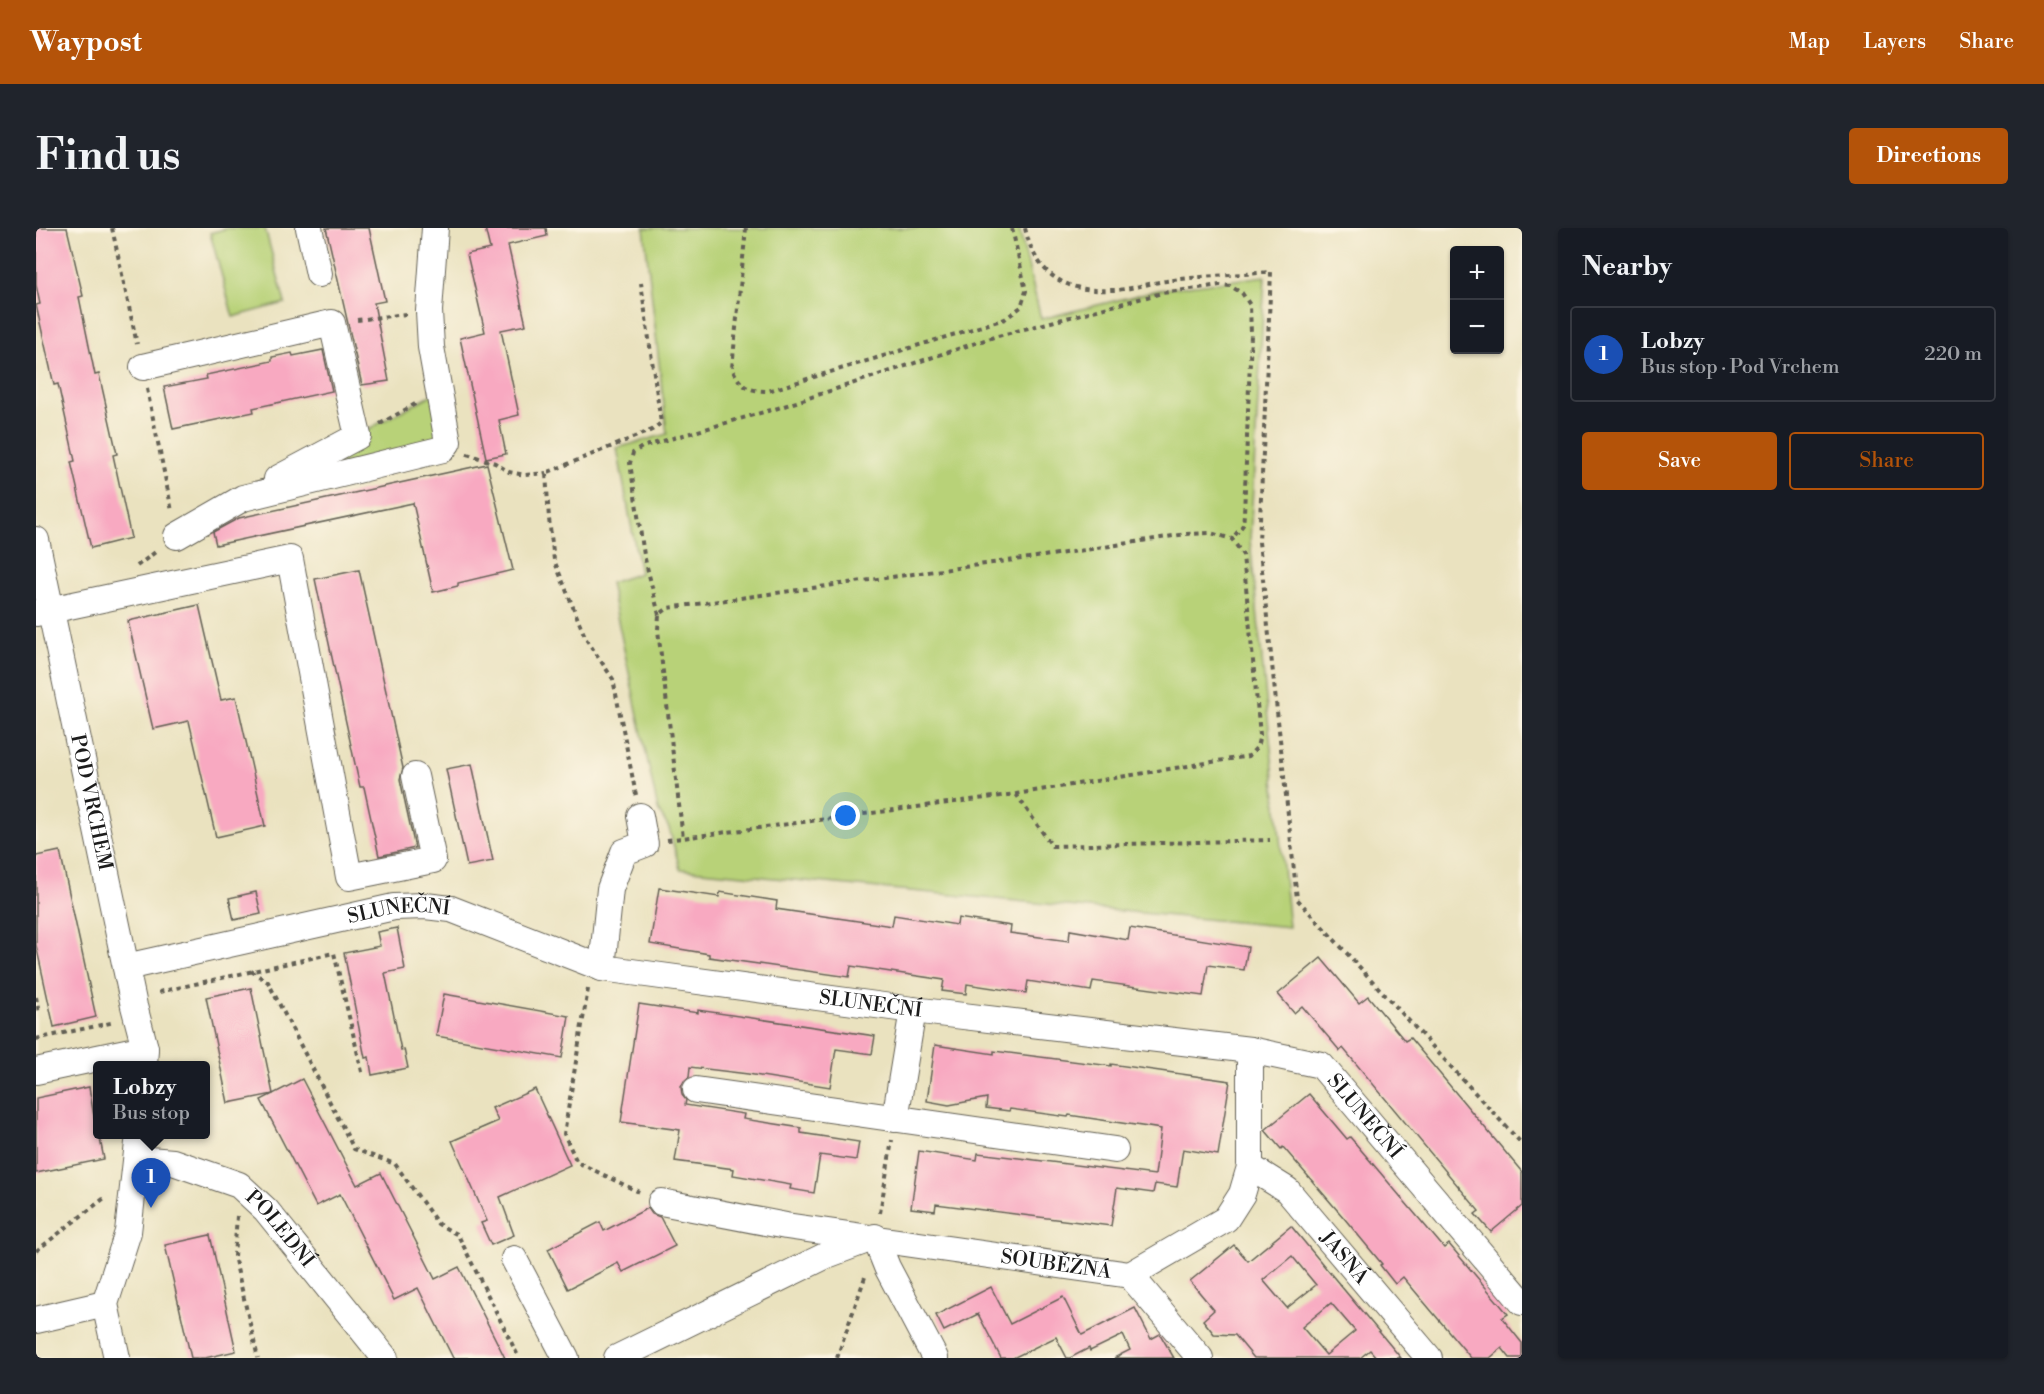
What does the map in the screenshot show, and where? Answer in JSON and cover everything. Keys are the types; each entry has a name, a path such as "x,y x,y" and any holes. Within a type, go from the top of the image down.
{"street":[{"path":"309,228 319,274"},
{"path":"243,498 442,449 448,442 431,347 429,310 435,228"},
{"path":"143,367 332,323 358,436 177,536"},
{"name":"POD VRCHEM","path":"36,540 44,612 145,1057"},
{"path":"44,612 290,559 349,877 433,860 415,776"},
{"path":"597,966 610,889 624,852 645,844 640,816"},
{"name":"SLUNEČNÍ","path":"126,967 393,907 425,906 451,909 597,966 913,1010 1250,1050 1321,1065 1522,1302"},
{"path":"895,1119 913,1010"},
{"path":"1130,1275 1226,1219 1242,1194 1250,1167 1250,1050"},
{"path":"114,1061 145,1057"},
{"path":"36,1071 93,1064"},
{"path":"696,1090 1115,1150"},
{"path":"117,1358 105,1304 128,1232 137,1156"},
{"name":"POLEDNÍ","path":"137,1156 173,1162 239,1185 266,1210 385,1358"},
{"name":"JASNÁ","path":"1250,1167 1287,1190 1429,1358"},
{"name":"SOUBĚŽNÁ","path":"661,1202 786,1226 1130,1275 1200,1358"},
{"path":"875,1238 887,1267 935,1358"},
{"name":"SOUBĚŽNÁ","path":"617,1358 827,1256 875,1238"},
{"path":"514,1259 566,1358"},
{"path":"36,1320 105,1304"}],"path":[{"path":"112,228 177,536 137,566 127,568"},
{"path":"746,228 732,368 738,380 752,391 768,391 1005,319 1021,307 1026,291 1012,228"},
{"path":"1025,228 1028,242 1046,272 1066,284 1092,290 1113,291 1165,281 1270,272 1259,542 1298,899 1522,1144"},
{"path":"495,462 509,472 525,475 546,473 652,430 662,423 641,284"},
{"path":"683,838 658,630 659,615 644,555 630,463 633,453 642,447 778,408 994,337 1162,293 1220,285 1230,286 1242,293 1250,305 1251,334 1243,525 1232,539"},
{"path":"332,323 429,310"},
{"path":"358,436 440,390"},
{"path":"546,473 554,560 586,639 613,680 640,816"},
{"path":"645,844 1016,794 1249,756 1257,747 1260,735 1243,555 1232,539 1212,533 1186,534 668,608 659,615"},
{"path":"1016,794 1052,846 1270,840"},
{"path":"159,992 334,953 363,1076"},
{"path":"597,966 564,1134 577,1162 661,1202"},
{"path":"251,971 268,982 354,1149 395,1164 438,1224 458,1235 519,1358"},
{"path":"36,997 39,1014"},
{"path":"36,1039 121,1021"},
{"path":"875,1238 895,1119"},
{"path":"36,1251 137,1156"},
{"path":"239,1185 234,1256 258,1358"},
{"path":"837,1358 868,1268"}],"green space":[{"path":"228,228 265,228 285,303 233,317 210,233"},
{"path":"644,228 1019,228 1041,319 1158,290 1265,276 1250,540 1289,927 680,869 669,828 658,810 610,583 640,573 617,448 667,434"},
{"path":"440,390 448,442 243,498"}],"building":[{"path":"36,228 67,228 83,296 79,297 95,375 99,374 117,454 113,455 131,538 91,548 71,462 75,461 58,384 54,385 36,305 40,304 36,285"},
{"path":"326,228 369,228 385,301 374,303 389,381 362,385"},
{"path":"485,228 546,228 547,236 508,245 526,325 501,330 519,415 499,420 506,454 486,458 460,338 485,332 467,254 490,249"},
{"path":"323,350 332,391 253,408 254,412 173,429 164,387 207,379 206,375 272,361 272,357 292,353 293,356"},
{"path":"487,464 513,570 458,583 458,586 433,592 413,503 216,545 213,532 239,518"},
{"path":"359,570 403,768 400,779 415,848 379,856 364,787 360,787 315,579"},
{"path":"199,605 221,700 236,697 265,826 216,837 189,721 153,729 128,621"},
{"path":"472,764 493,861 467,866 446,769"},
{"path":"60,851 96,1017 54,1027 36,945 36,856"},
{"path":"659,888 719,897 720,892 777,901 776,909 892,926 894,915 957,925 958,918 1011,926 1010,933 1069,941 1070,930 1128,940 1130,928 1248,947 1244,970 1208,965 1203,996 1093,981 1091,991 1028,981 1026,993 967,984 966,994 942,991 944,980 851,966 849,977 709,957 709,954 650,944"},
{"path":"256,892 261,914 234,920 229,898"},
{"path":"397,928 405,969 385,973 401,1050 404,1049 408,1068 372,1075 369,1057 365,1058 344,953 380,946 377,932"},
{"path":"1321,958 1359,1003 1368,996 1405,1041 1410,1038 1522,1172 1522,1206 1491,1232 1475,1214 1479,1211 1343,1048 1340,1051 1302,1006 1294,1013 1278,994"},
{"path":"251,988 273,1094 228,1103 206,997"},
{"path":"444,994 569,1016 562,1058 436,1036"},
{"path":"639,1004 698,1013 698,1010 875,1036 872,1054 836,1049 830,1087 690,1067 689,1077 681,1087 682,1095 686,1100 685,1105 744,1114 743,1119 801,1128 801,1133 859,1142 856,1160 820,1155 814,1193 790,1189 791,1185 733,1175 734,1169 675,1161 680,1130 621,1122"},
{"path":"935,1045 994,1054 994,1051 1111,1066 1111,1064 1230,1081 1218,1155 1183,1149 1177,1187 1155,1184 1153,1193 1117,1188 1111,1226 936,1204 935,1211 911,1208 919,1151 977,1160 978,1153 1155,1175 1161,1129 1069,1115 1068,1117 986,1108 987,1098 949,1105 927,1101"},
{"path":"302,1079 357,1185 381,1173 435,1279 459,1267 505,1358 453,1358 418,1288 394,1300 340,1194 316,1206 261,1100"},
{"path":"89,1087 93,1110 93,1139 100,1139 104,1159 36,1173 36,1098"},
{"path":"535,1089 570,1165 500,1197 514,1235 491,1245 481,1223 487,1221 452,1141 498,1121 492,1108"},
{"path":"1309,1094 1347,1139 1350,1137 1444,1248 1449,1244 1508,1314 1502,1318 1522,1343 1522,1358 1510,1358 1502,1348 1490,1358 1471,1358 1403,1277 1395,1284 1380,1265 1382,1264 1344,1218 1283,1147 1281,1149 1265,1130"},
{"path":"648,1208 652,1214 660,1217 675,1246 623,1272 618,1263 568,1289 548,1249 600,1222 604,1231"},
{"path":"1291,1226 1401,1358 1377,1358 1370,1350 1360,1358 1254,1358 1235,1335 1214,1334 1203,1320 1214,1310 1190,1281 1234,1245 1248,1261","holes":["1292,1256 1316,1285 1287,1308 1263,1280","1331,1303 1355,1331 1326,1355 1302,1327"]},
{"path":"210,1235 236,1351 205,1358 191,1358 165,1245"},
{"path":"991,1287 1010,1324 1063,1297 1082,1335 1135,1308 1151,1339 1160,1334 1174,1358 1114,1358 1130,1350 1123,1335 1070,1358 1067,1358 1056,1337 1013,1358 1001,1358 978,1314 944,1331 936,1315"}],"place":[{"name":"Lobzy","path":"151,1208"}]}
